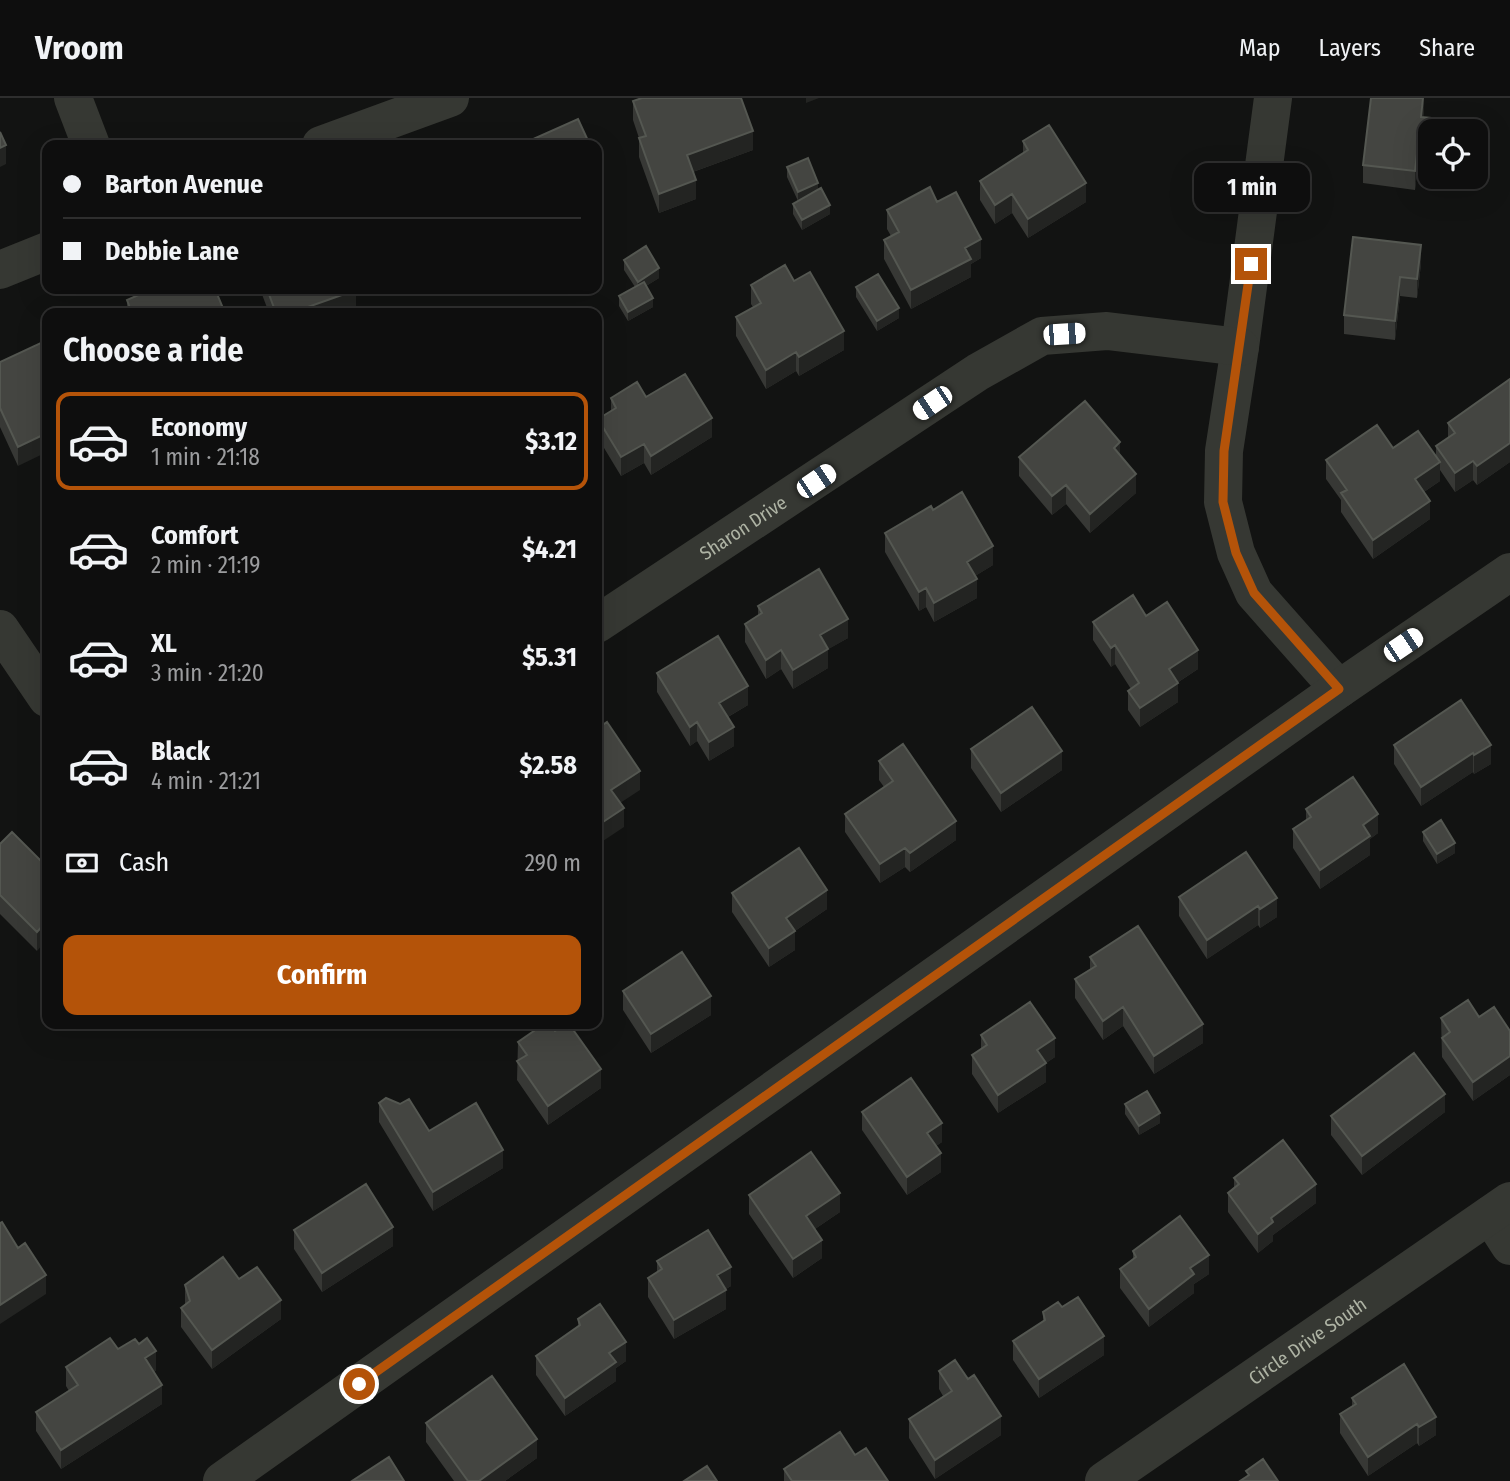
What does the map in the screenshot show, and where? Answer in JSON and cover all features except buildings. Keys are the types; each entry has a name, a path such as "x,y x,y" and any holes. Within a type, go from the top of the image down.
{"street":[{"path":"73,98 88,140"},
{"path":"335,140 450,98"},
{"path":"1273,98 1224,451 1223,502 1236,553 1254,593 1339,689"},
{"path":"0,270 42,253"},
{"name":"Sharon Drive","path":"602,621 978,372 1042,336 1107,331 1240,347"},
{"path":"222,1481 1339,689 1510,572"},
{"path":"0,629 42,691"},
{"path":"1500,1208 1510,1246"},
{"name":"Circle Drive South","path":"1104,1481 1500,1208"}],"route":[{"path":"359,1384 1339,689 1254,593 1236,553 1223,502 1224,451 1251,264"}]}
